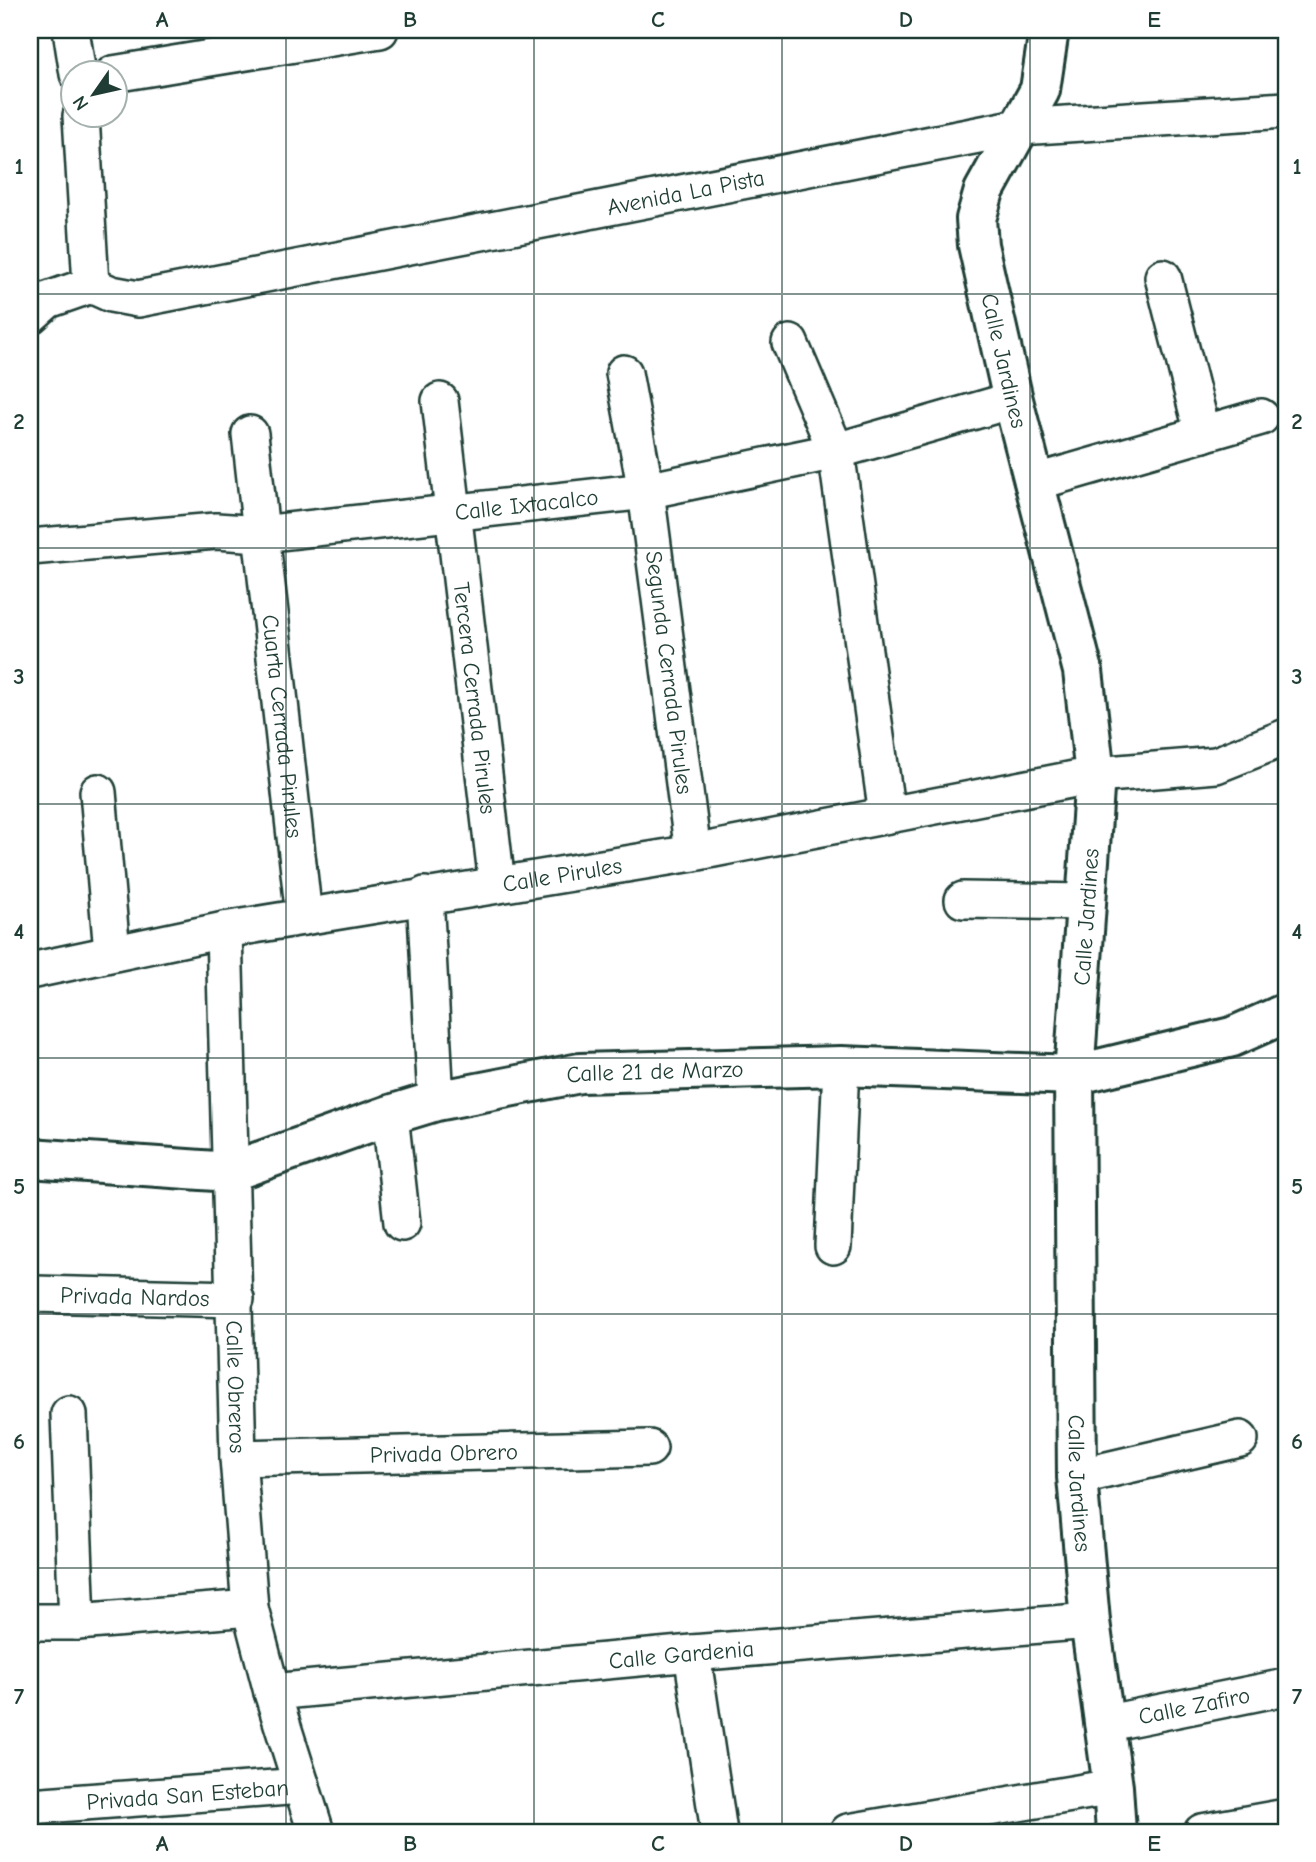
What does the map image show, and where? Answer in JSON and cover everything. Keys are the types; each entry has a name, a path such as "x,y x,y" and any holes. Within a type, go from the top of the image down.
{"main road":[{"name":"Calle Jardines","path":"1049,30 1040,90 984,191 976,219 978,245 1013,400 1083,671 1095,775 1074,1075 1077,1477 1090,1621 1113,1787 1115,1832"},
{"name":"Calle 21 de Marzo","path":"30,1158 230,1172 436,1101 580,1073 841,1066 1074,1075 1232,1037 1286,1013"}],"street":[{"path":"71,30 76,60"},
{"path":"130,71 380,30"},
{"name":"Avenida La Pista","path":"91,285 111,294 138,299 1019,127 1286,110"},
{"path":"30,316 48,300 91,285 82,130"},
{"path":"1163,277 1203,434"},
{"path":"790,343 836,451 887,815"},
{"name":"Segunda Cerrada Pirules","path":"624,373 646,491 693,853"},
{"name":"Calle Ixtacalco","path":"30,547 216,531 261,534 646,491 836,451 1013,400"},
{"name":"Tercera Cerrada Pirules","path":"440,401 497,884"},
{"path":"1033,483 1261,416"},
{"name":"Cuarta Cerrada Pirules","path":"250,433 304,917"},
{"name":"Calle Pirules","path":"30,971 225,930 693,853 1095,775 1216,765 1286,737"},
{"path":"98,792 112,952"},
{"path":"425,895 436,1101"},
{"path":"963,900 1087,902"},
{"name":"Calle Obreros","path":"225,930 238,1458 250,1608 272,1692 316,1832"},
{"path":"833,1246 841,1066"},
{"path":"390,1115 402,1223"},
{"name":"Privada Nardos","path":"35,1294 236,1299"},
{"path":"69,1413 77,1622"},
{"path":"1077,1477 1240,1439"},
{"name":"Privada Obrero","path":"238,1458 649,1448"},
{"path":"30,1622 77,1622 250,1608"},
{"name":"Calle Gardenia","path":"272,1692 692,1653 1090,1621"},
{"path":"692,1653 719,1832"},
{"name":"Calle Zafiro","path":"1103,1724 1286,1686"},
{"name":"Privada San Esteban","path":"30,1806 302,1786"},
{"path":"848,1832 1113,1787"},
{"path":"1202,1832 1286,1816"}]}
